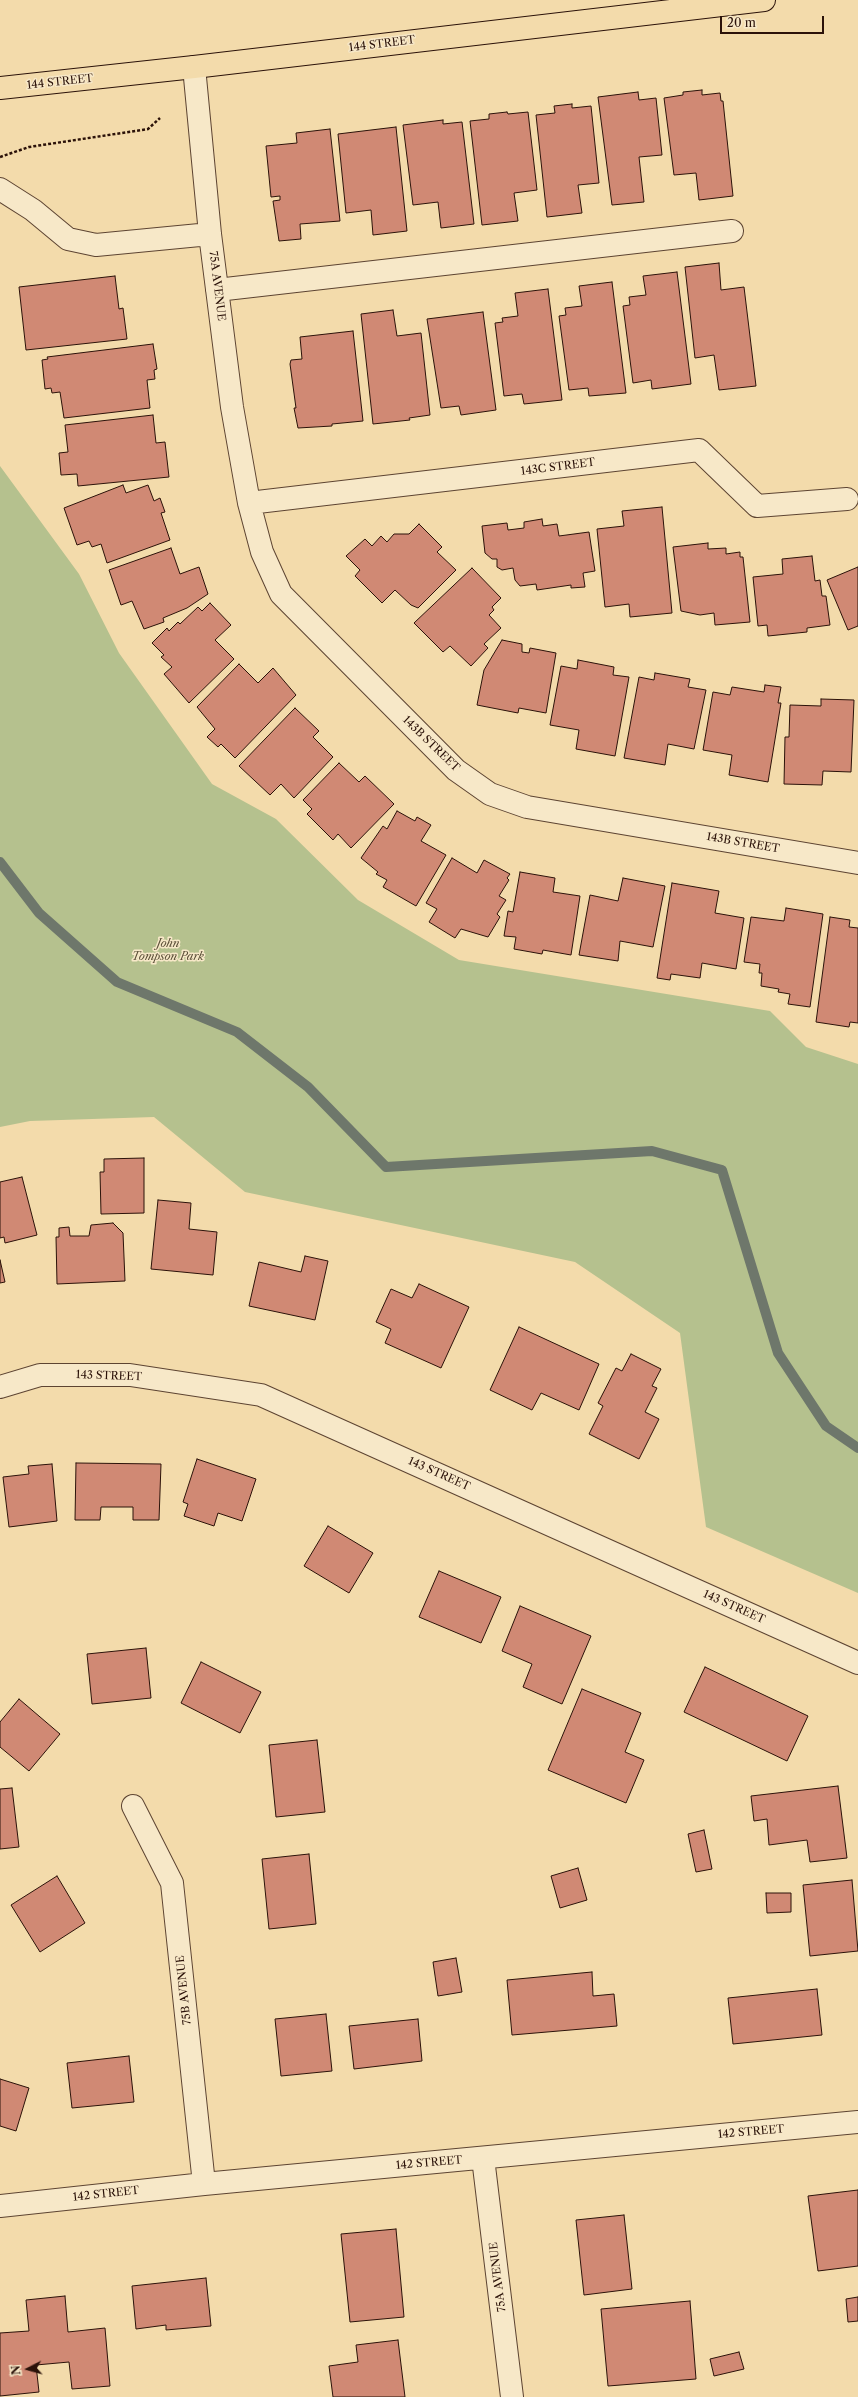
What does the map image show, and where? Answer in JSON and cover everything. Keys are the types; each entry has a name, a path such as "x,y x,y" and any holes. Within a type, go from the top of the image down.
{"main road":[{"name":"144 STREET","path":"0,88 194,68 764,0"}],"street":[{"name":"75A AVENUE","path":"194,68 217,290 232,407 249,503"},
{"path":"0,189 33,210 68,239 96,245 210,234"},
{"path":"217,290 732,231"},
{"name":"143C STREET","path":"249,503 699,450 757,506 847,499"},
{"name":"143B STREET","path":"249,503 262,552 281,594 456,770 490,794 527,807 858,863"},
{"name":"143 STREET","path":"0,1387 40,1375 130,1375 261,1394 858,1663"},
{"name":"75B AVENUE","path":"133,1806 172,1883 204,2184"},
{"name":"142 STREET","path":"0,2206 204,2184 858,2122"},
{"name":"75A AVENUE","path":"483,2158 512,2397"}],"path":[{"path":"0,158 29,147 148,129 160,118"}],"green space":[{"name":"John Tompson Park","path":"0,466 79,574 119,653 212,784 276,819 358,900 459,960 770,1011 806,1047 858,1064 858,1593 706,1527 680,1333 575,1262 245,1192 154,1117 30,1121 0,1127"}],"building":[{"path":"702,90 702,95 720,93 721,101 723,101 733,196 699,200 696,173 674,175 664,98 683,95 683,92"},
{"path":"638,92 639,100 656,98 662,155 639,157 644,202 612,205 598,97"},
{"path":"572,104 572,108 591,106 599,183 578,185 582,213 547,217 536,115 555,113 554,106"},
{"path":"507,112 508,114 528,112 537,190 514,193 518,221 482,225 470,121 489,119 489,114"},
{"path":"443,120 443,124 462,122 474,224 441,228 438,202 413,205 403,125"},
{"path":"396,127 407,231 373,235 371,210 346,213 338,134"},
{"path":"330,129 340,221 300,224 301,239 279,241 273,201 280,200 280,196 271,197 266,146 297,143 296,133"},
{"path":"719,263 721,290 744,287 756,386 719,390 714,355 695,358 685,267"},
{"path":"677,272 691,384 652,389 651,380 633,383 623,306 630,305 629,297 646,295 643,276"},
{"path":"115,276 119,309 123,308 127,339 26,350 19,287"},
{"path":"612,282 626,393 589,396 588,388 569,390 559,316 566,315 565,308 582,306 579,286"},
{"path":"548,289 562,400 524,404 522,394 504,396 495,323 503,322 502,318 518,316 515,293"},
{"path":"393,310 397,336 421,333 430,415 409,418 410,420 373,424 361,314"},
{"path":"483,312 496,410 461,415 459,406 441,408 427,319"},
{"path":"353,331 363,421 332,424 332,426 298,428 294,408 296,408 290,364 291,360 302,359 300,337"},
{"path":"153,344 157,369 154,370 155,379 147,380 150,408 64,418 60,392 52,393 51,388 45,389 42,360 48,359 47,357"},
{"path":"153,415 156,443 165,442 169,477 78,486 77,474 61,475 59,453 68,452 65,425"},
{"path":"123,485 126,493 148,485 154,501 160,498 165,512 161,513 170,540 107,563 101,544 92,547 89,541 77,545 64,508"},
{"path":"662,507 672,613 630,617 629,604 605,607 597,529 624,526 622,511"},
{"path":"542,519 543,526 557,524 559,536 589,532 595,571 583,573 585,587 571,588 571,585 537,590 536,584 520,586 515,580 513,568 502,570 497,567 497,559 492,559 485,553 482,526 507,523 508,530 524,528 524,522"},
{"path":"419,524 442,547 437,552 456,570 418,608 411,605 395,590 382,603 355,576 360,570 346,556 365,539 372,546 381,536 387,542 394,534 409,534"},
{"path":"708,543 708,549 726,548 726,554 740,552 740,557 743,557 750,622 715,625 714,613 700,615 681,611 673,547"},
{"path":"171,548 180,574 199,567 208,594 187,608 163,618 164,622 144,629 132,601 121,605 109,570"},
{"path":"812,556 815,581 820,580 822,596 826,596 830,625 807,628 807,632 768,636 767,625 758,626 753,577 783,574 782,559"},
{"path":"858,567 858,626 848,630 827,580"},
{"path":"472,568 501,598 492,607 494,610 489,615 501,628 484,644 488,648 471,666 450,646 443,652 414,623"},
{"path":"210,603 231,625 215,640 234,659 189,703 164,674 172,667 161,657 164,655 152,643 167,628 169,631 178,622 180,624 198,607 202,611"},
{"path":"502,640 522,644 522,652 529,653 530,648 556,653 546,713 519,708 518,713 477,705 484,670"},
{"path":"578,660 614,667 613,675 629,677 615,756 576,749 579,730 550,725 561,666 577,669"},
{"path":"239,664 258,683 273,668 296,695 235,758 221,744 218,747 207,737 215,729 197,707"},
{"path":"655,673 690,679 688,687 706,690 694,749 668,744 665,765 624,758 639,677 654,680"},
{"path":"765,685 781,687 778,703 781,703 768,782 729,775 732,755 703,750 713,692 730,695 732,687 764,692"},
{"path":"821,699 854,700 851,772 823,771 822,785 784,784 785,737 789,737 790,705 821,706"},
{"path":"295,708 319,731 313,737 333,757 294,798 281,784 270,795 239,766"},
{"path":"339,763 359,782 365,776 394,804 351,848 338,834 333,840 307,814 312,809 303,800"},
{"path":"397,811 415,821 417,817 431,825 421,841 446,855 416,906 383,887 387,880 376,874 378,872 361,858 383,826 387,829"},
{"path":"452,858 477,873 484,860 510,874 507,878 509,880 499,896 506,900 497,914 500,917 488,937 461,929 455,938 429,922 437,909 426,903"},
{"path":"520,872 555,878 553,892 580,896 571,955 543,950 542,954 514,949 516,937 504,936 508,911 513,912"},
{"path":"623,878 665,886 653,947 620,941 618,961 579,955 590,895 618,901"},
{"path":"672,883 719,891 715,913 744,918 736,969 702,963 700,978 671,974 670,980 657,978"},
{"path":"786,908 823,914 810,1007 788,1004 790,994 778,992 779,989 761,986 762,973 759,973 760,964 744,962 751,917 784,921"},
{"path":"830,917 850,920 849,927 858,928 858,1023 850,1022 849,1027 816,1022"},
{"path":"144,1158 144,1213 101,1214 100,1172 104,1172 104,1159"},
{"path":"22,1177 37,1235 5,1243 4,1237 0,1238 0,1182"},
{"path":"158,1200 191,1203 189,1229 217,1232 213,1275 151,1269"},
{"path":"113,1223 123,1233 125,1281 57,1284 56,1237 59,1237 59,1228 69,1227 70,1236 89,1236 91,1225"},
{"path":"305,1256 328,1261 315,1320 249,1306 259,1262 301,1272"},
{"path":"0,1260 5,1282 0,1283"},
{"path":"419,1284 469,1307 441,1368 385,1343 391,1329 376,1322 391,1289 412,1298"},
{"path":"519,1327 599,1364 579,1410 541,1393 532,1410 490,1390"},
{"path":"631,1354 661,1369 652,1386 657,1388 645,1412 659,1419 639,1459 589,1434 603,1406 598,1403 616,1368 622,1371"},
{"path":"197,1459 256,1479 242,1521 218,1513 214,1526 184,1516 188,1504 183,1502"},
{"path":"76,1463 161,1464 159,1520 133,1520 133,1507 101,1507 100,1520 75,1520"},
{"path":"52,1464 57,1521 9,1527 3,1477 29,1474 28,1466"},
{"path":"328,1526 373,1553 349,1593 304,1566"},
{"path":"439,1571 501,1597 481,1643 419,1617"},
{"path":"520,1606 591,1636 562,1704 523,1687 532,1664 502,1651"},
{"path":"146,1648 151,1698 92,1704 87,1654"},
{"path":"201,1662 261,1692 240,1733 181,1703"},
{"path":"705,1667 808,1716 787,1761 684,1712"},
{"path":"582,1689 641,1713 625,1752 644,1760 626,1803 548,1770"},
{"path":"19,1699 60,1734 29,1771 0,1747 0,1722"},
{"path":"317,1740 325,1812 276,1817 269,1745"},
{"path":"838,1786 847,1858 810,1862 807,1840 769,1845 767,1819 754,1821 751,1796"},
{"path":"12,1788 19,1847 0,1849 0,1789"},
{"path":"704,1830 712,1869 696,1872 688,1834"},
{"path":"309,1854 316,1924 269,1929 262,1859"},
{"path":"578,1868 587,1900 560,1908 551,1876"},
{"path":"57,1876 85,1923 40,1952 11,1905"},
{"path":"852,1880 858,1951 810,1956 803,1885"},
{"path":"766,1893 791,1893 791,1912 767,1913"},
{"path":"456,1958 462,1992 438,1996 433,1962"},
{"path":"592,1972 593,1996 614,1994 617,2026 512,2035 507,1980"},
{"path":"817,1989 822,2035 733,2044 728,1998"},
{"path":"326,2014 332,2071 281,2076 275,2019"},
{"path":"418,2019 422,2061 354,2069 349,2026"},
{"path":"129,2056 134,2102 72,2108 67,2063"},
{"path":"0,2079 29,2088 16,2131 0,2126"},
{"path":"858,2190 858,2266 818,2271 808,2196"},
{"path":"624,2215 632,2289 584,2295 576,2220"},
{"path":"396,2229 404,2317 350,2322 341,2234"},
{"path":"206,2278 211,2326 166,2330 166,2325 136,2329 132,2286"},
{"path":"65,2296 68,2332 105,2328 110,2386 72,2389 69,2362 36,2365 39,2392 0,2396 0,2333 29,2331 26,2300"},
{"path":"858,2297 858,2321 848,2322 846,2299"},
{"path":"690,2301 696,2379 608,2386 601,2309"},
{"path":"398,2340 405,2397 333,2397 329,2366 358,2362 356,2345"},
{"path":"739,2352 744,2369 714,2376 710,2359"}],"waterway":[{"path":"0,862 39,913 117,982 237,1032 308,1087 386,1167 652,1151 722,1170 778,1353 826,1426 858,1448"}]}
